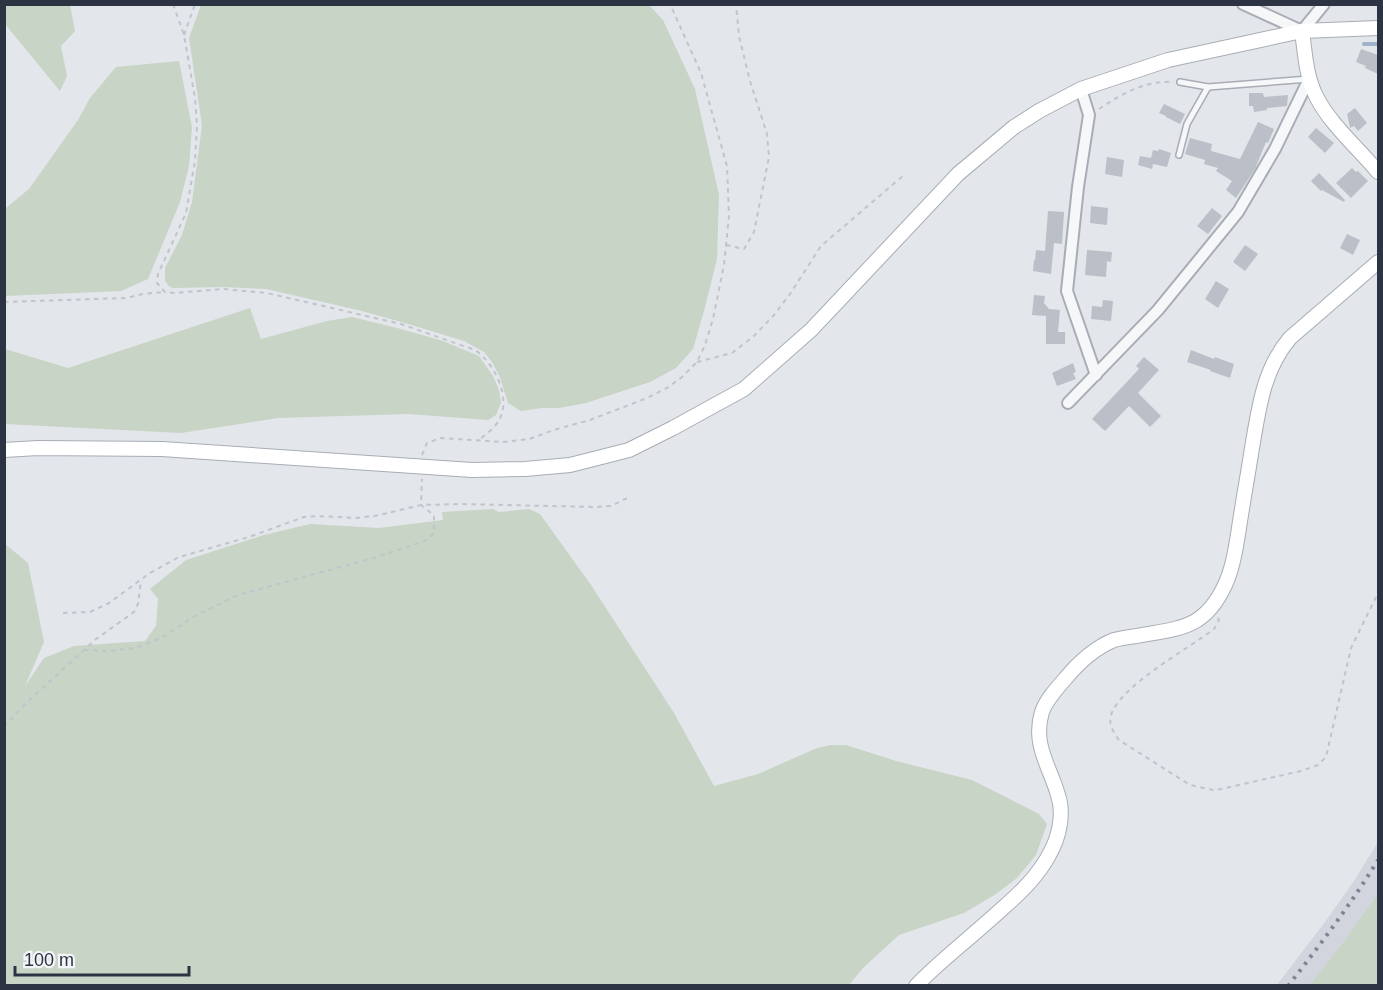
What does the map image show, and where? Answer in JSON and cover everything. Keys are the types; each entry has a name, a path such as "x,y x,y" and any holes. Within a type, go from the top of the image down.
{"street":[{"path":"1243,4 1302,31"},
{"path":"1324,4 1302,31 1310,79 1322,106 1378,172"},
{"path":"4,450 162,449 472,470 570,465 629,450 744,389 811,330 958,174 1014,127 1039,111 1081,89 1167,60 1302,31 1378,28"},
{"path":"1068,404 1158,310 1238,212 1275,149 1310,79"},
{"path":"1081,89 1089,115 1078,187 1067,291 1096,375"},
{"path":"916,986 927,973 1017,896 1035,877 1050,855 1061,823 1060,809 1059,796 1044,760 1040,740 1040,723 1042,711 1065,679 1088,654 1100,646 1117,639 1186,627 1199,620 1216,602 1230,572 1260,402 1272,364 1290,338 1378,262"}],"lane":[{"path":"1180,82 1208,87 1310,79"},
{"path":"1179,155 1187,124 1208,87"}],"path":[{"path":"165,292 158,283 158,274 186,213 195,161 197,126 195,98 184,35 173,4"},
{"path":"184,35 195,4"},
{"path":"421,505 422,455 428,443 441,438 503,442 529,439 590,420 647,398 667,388 697,362 713,319 724,265 729,216 727,166 701,73 670,4"},
{"path":"726,245 744,249 754,232 770,157 767,135 739,36 736,4"},
{"path":"1089,115 1127,92 1161,81 1180,82"},
{"path":"697,362 732,353 753,336 774,315 790,294 821,246 904,175"},
{"path":"4,302 126,298 143,294 223,289 267,293 401,324 475,350 485,357 496,375 504,402 498,423 479,440"},
{"path":"63,613 90,612 103,607 179,557 249,537 304,517 356,518 421,505 596,507 611,506 629,497"},
{"path":"84,650 108,651 136,648 163,638 195,616 238,595 377,557 425,541 434,533 434,515 421,505"},
{"path":"4,727 23,706 96,639 134,612 138,604 141,580"},
{"path":"1216,602 1219,620 1214,629 1142,679 1119,700 1110,717 1112,731 1119,740 1190,785 1213,790 1301,771 1318,765 1326,757 1351,648 1378,593"}],"shaded area":[{"path":"1378,842 1378,893 1347,937 1310,985 1276,986 1325,922"}],"green space":[{"path":"4,5 70,5 75,31 61,46 67,76 60,91 5,24"},
{"path":"201,5 649,5 663,20 695,89 719,195 717,259 693,349 676,368 650,382 586,403 521,411 508,403 500,377 484,352 464,341 358,310 266,289 173,288 169,286 165,281 165,268 182,235 192,202 202,125 189,38"},
{"path":"179,61 192,127 189,166 180,202 148,279 121,291 5,296 5,209 29,189 78,120 90,98 116,67"},
{"path":"250,308 261,339 327,321 352,317 443,341 479,356 493,376 501,403 496,415 488,420 409,414 278,418 181,433 5,424 5,349 68,368"},
{"path":"493,509 499,512 529,509 540,514 591,585 674,713 714,786 758,774 817,748 846,745 896,761 972,780 1039,814 1047,824 1036,855 1017,878 964,913 899,935 863,968 849,985 5,985 5,544 28,563 44,642 25,686 44,658 74,646 145,641 156,626 158,599 150,589 186,560 264,535 310,524 379,528 443,520 442,512"},
{"path":"1378,893 1378,985 1310,985 1347,937"}],"building":[{"path":"1361,49 1378,55 1378,74 1356,62"},
{"path":"1249,93 1263,93 1264,97 1288,95 1287,106 1254,112 1253,106 1249,106"},
{"path":"1164,104 1185,114 1180,124 1159,113"},
{"path":"1355,108 1367,123 1358,131 1354,126 1350,128 1347,114"},
{"path":"1258,122 1274,129 1255,169 1236,198 1226,190 1232,181 1216,171 1218,168 1204,164 1205,160 1185,154 1190,138 1212,144 1211,151 1240,159"},
{"path":"1316,128 1334,143 1325,153 1308,137"},
{"path":"1159,149 1171,153 1167,167 1153,164 1152,169 1138,165 1140,156 1151,158 1153,150 1158,151"},
{"path":"1107,157 1124,160 1122,177 1105,174"},
{"path":"1352,168 1368,181 1351,198 1336,183"},
{"path":"1319,173 1345,200 1344,202 1321,191 1311,181"},
{"path":"1091,206 1108,208 1107,225 1090,223"},
{"path":"1212,208 1222,216 1208,234 1197,226"},
{"path":"1048,211 1064,212 1062,244 1054,243 1051,274 1033,271 1036,250 1045,251"},
{"path":"1347,234 1360,240 1353,255 1340,248"},
{"path":"1245,245 1258,254 1245,271 1233,262"},
{"path":"1087,250 1112,252 1111,262 1107,261 1106,277 1085,275"},
{"path":"1216,281 1229,289 1218,308 1205,299"},
{"path":"1034,295 1045,296 1044,303 1049,309 1060,310 1058,332 1065,332 1065,344 1046,344 1046,316 1032,315"},
{"path":"1103,300 1113,301 1111,321 1091,319 1092,306 1102,307"},
{"path":"1191,350 1234,364 1230,378 1187,362"},
{"path":"1144,357 1159,370 1138,393 1161,416 1150,427 1129,406 1105,431 1092,419 1139,369 1136,366"},
{"path":"1073,363 1076,372 1073,373 1076,379 1057,386 1052,373"}],"waterway":[{"path":"1364,44 1378,44"}],"railway":[{"path":"1288,986 1335,924 1378,860"}]}
